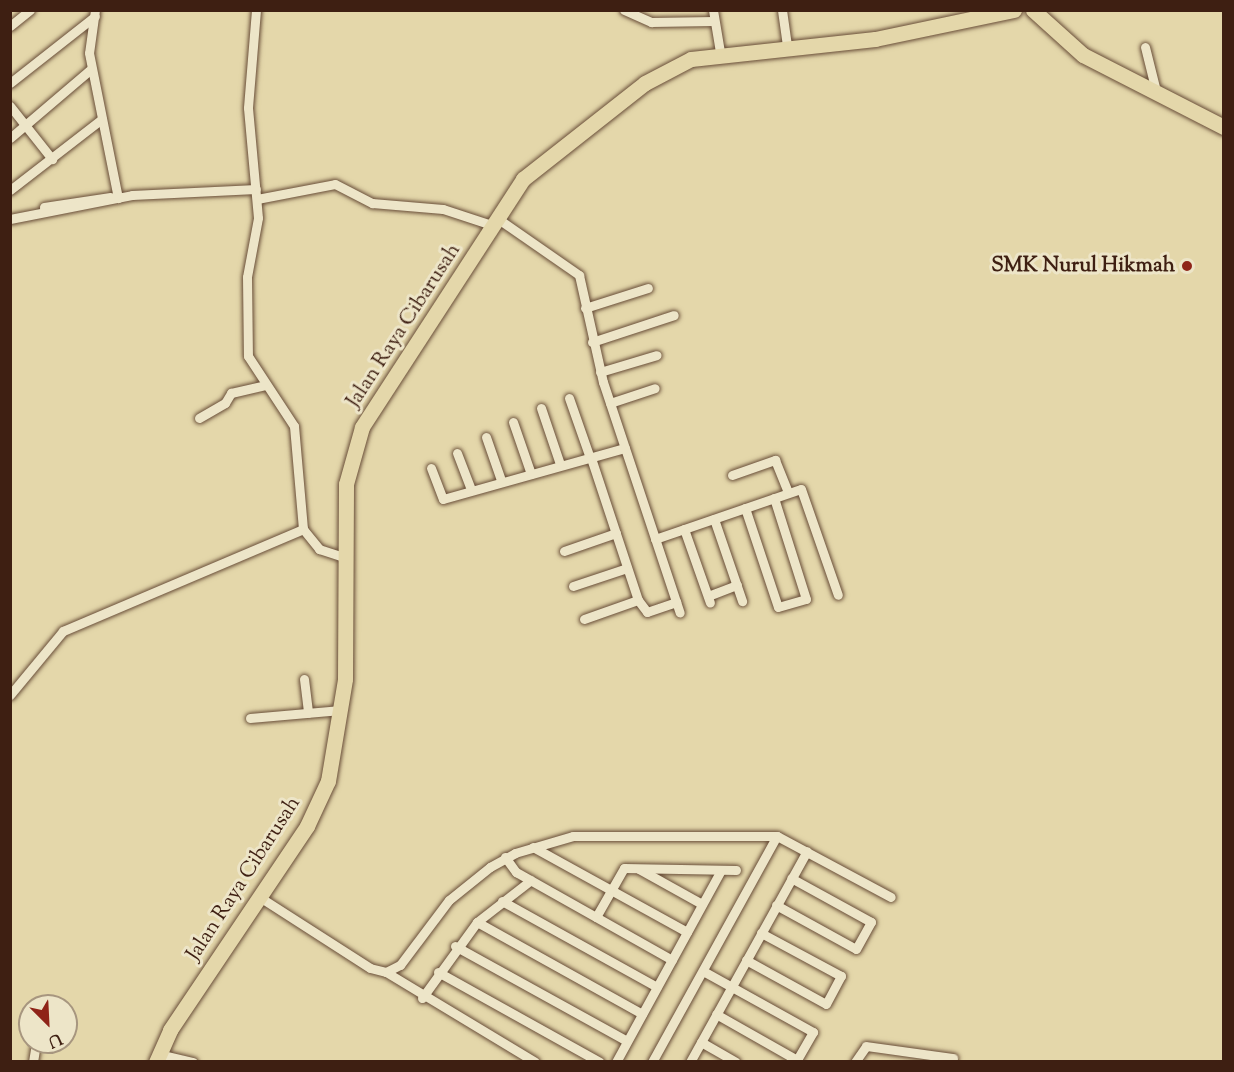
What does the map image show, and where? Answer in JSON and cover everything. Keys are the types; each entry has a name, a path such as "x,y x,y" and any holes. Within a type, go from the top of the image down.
{"main road":[{"name":"Jalan Raya Cibarusah","path":"157,1058 220,954 320,801 341,710 347,558 346,484 362,427 470,267 494,222 523,179 645,83 691,58 720,52 875,39 1014,10"},
{"path":"1033,10 1083,55 1224,127"}],"street":[{"path":"10,26 30,10"},
{"path":"256,10 248,108 256,194 247,277 247,347 251,366 294,426 303,529 319,549 347,558"},
{"path":"624,10 651,22 714,21"},
{"path":"713,10 720,52"},
{"path":"782,10 787,47"},
{"path":"95,14 91,69 118,198"},
{"path":"10,83 95,14"},
{"path":"1145,47 1156,91"},
{"path":"10,138 91,69"},
{"path":"10,106 52,159"},
{"path":"10,190 102,119"},
{"path":"10,213 118,198 256,194 335,184 372,203 443,209 494,222 575,269 600,372 680,613"},
{"path":"10,219 118,198"},
{"path":"585,308 648,288"},
{"path":"592,342 674,315"},
{"path":"600,372 657,355"},
{"path":"199,418 225,403 231,393 265,385"},
{"path":"610,403 655,388"},
{"path":"569,398 638,600 647,612 676,602"},
{"path":"541,408 560,464"},
{"path":"513,422 531,474"},
{"path":"486,437 501,480"},
{"path":"431,468 443,499 501,480 625,448"},
{"path":"457,453 471,490"},
{"path":"732,475 775,460 788,493"},
{"path":"655,538 788,493 804,490 838,595"},
{"path":"745,508 778,607 806,599 774,498"},
{"path":"714,519 742,601"},
{"path":"10,695 63,631 303,529"},
{"path":"684,529 709,600 737,585"},
{"path":"564,551 616,533"},
{"path":"573,586 627,568"},
{"path":"584,619 638,600"},
{"path":"304,679 308,713"},
{"path":"250,718 341,710"},
{"path":"386,972 400,965 449,900 505,857 533,847 589,835 777,836 891,897"},
{"path":"652,1062 777,836"},
{"path":"533,847 687,932"},
{"path":"690,1062 807,851"},
{"path":"505,857 531,880 672,960"},
{"path":"596,917 624,868 736,870"},
{"path":"636,868 702,904"},
{"path":"616,1062 722,870"},
{"path":"776,905 856,949 871,922 791,878"},
{"path":"422,998 455,946 477,922 531,880"},
{"path":"258,896 370,968 386,972 422,998 535,1062"},
{"path":"502,901 657,987"},
{"path":"477,922 642,1014"},
{"path":"746,960 826,1004 836,986 841,976 761,933"},
{"path":"455,946 627,1041"},
{"path":"703,971 813,1032 797,1060 716,1014"},
{"path":"438,972 600,1062"},
{"path":"700,1042 736,1062"},
{"path":"855,1062 864,1046 953,1058"},
{"path":"891,1062 892,1051"},
{"path":"157,1058 194,1062"}],"place":[{"name":"SMK Nurul Hikmah","path":"1187,266"}]}
